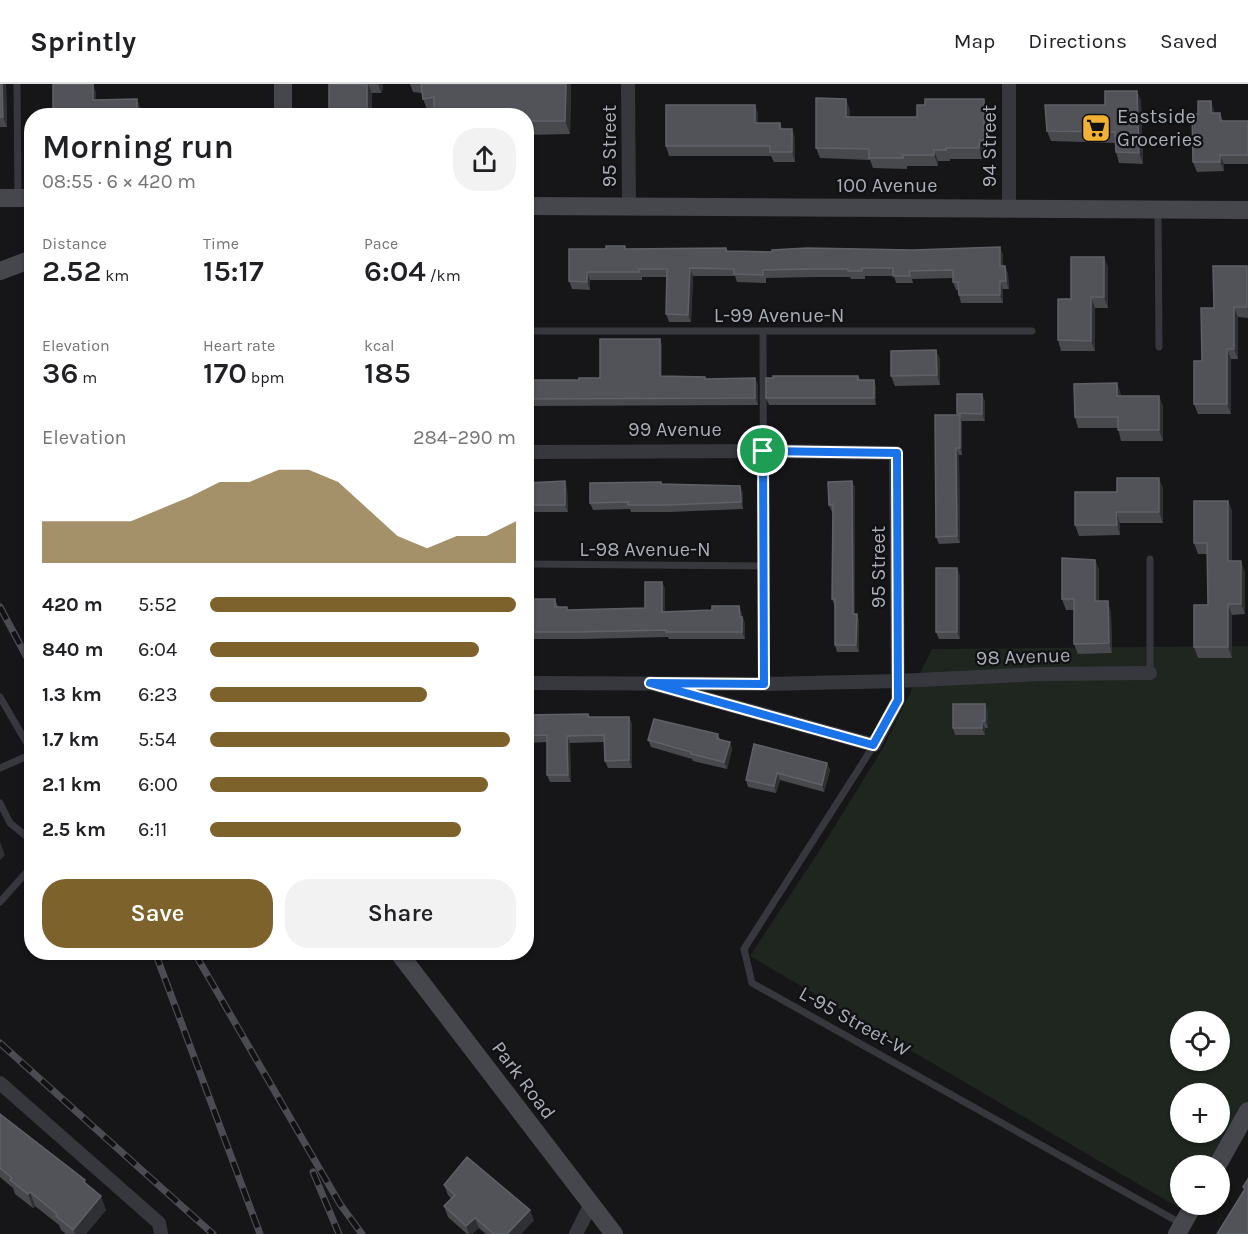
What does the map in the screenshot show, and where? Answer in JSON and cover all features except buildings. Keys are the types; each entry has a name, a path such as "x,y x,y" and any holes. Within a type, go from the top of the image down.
{"main road":[{"path":"283,108 284,84"},
{"name":"100 Avenue","path":"534,206 1248,210"},
{"path":"0,271 24,262"},
{"name":"Park Road","path":"404,960 614,1234"},
{"path":"1223,1155 1248,1111"},
{"path":"1180,1229 1188,1215"}],"street":[{"name":"95 Street","path":"628,84 629,207"},
{"name":"94 Street","path":"1009,84 1009,208"},
{"name":"99 Avenue","path":"534,452 897,453"},
{"name":"95 Street","path":"897,453 898,681"},
{"name":"98 Avenue","path":"534,683 764,684 898,681 1035,674 1150,674"},
{"path":"873,745 898,700 898,681"},
{"name":"98 Avenue","path":"650,683 873,745"},
{"path":"0,1083 159,1223 161,1234"},
{"path":"576,1234 591,1204"}],"lane":[{"path":"16,198 17,84"},
{"path":"1158,209 1159,347"},
{"name":"L-99 Avenue-N","path":"534,331 1032,331"},
{"path":"763,331 764,684"},
{"path":"1150,559 1150,674"},
{"name":"L-98 Avenue-N","path":"534,564 764,566"},
{"path":"0,697 24,739"},
{"name":"L-95 Street-W","path":"873,745 744,949 752,983 1180,1229"},
{"path":"0,768 24,757"},
{"path":"0,803 10,823 24,834"},
{"path":"0,902 24,875"}],"shaded area":[{"path":"1248,646 1248,1102 1230,1129 1230,1083 1170,1083 1170,1143 1221,1143 1213,1155 1170,1155 1170,1203 750,956 883,748 932,649"}],"railway":[{"path":"0,607 24,652"},
{"path":"158,960 260,1234"},
{"path":"199,960 340,1204 362,1234"},
{"path":"0,1043 213,1234"},
{"path":"313,1172 339,1234"}],"place":[{"name":"Eastside Groceries","path":"1096,128"}],"route":[{"path":"763,451 897,453 898,700 873,745 650,683 764,684 763,451"}]}
